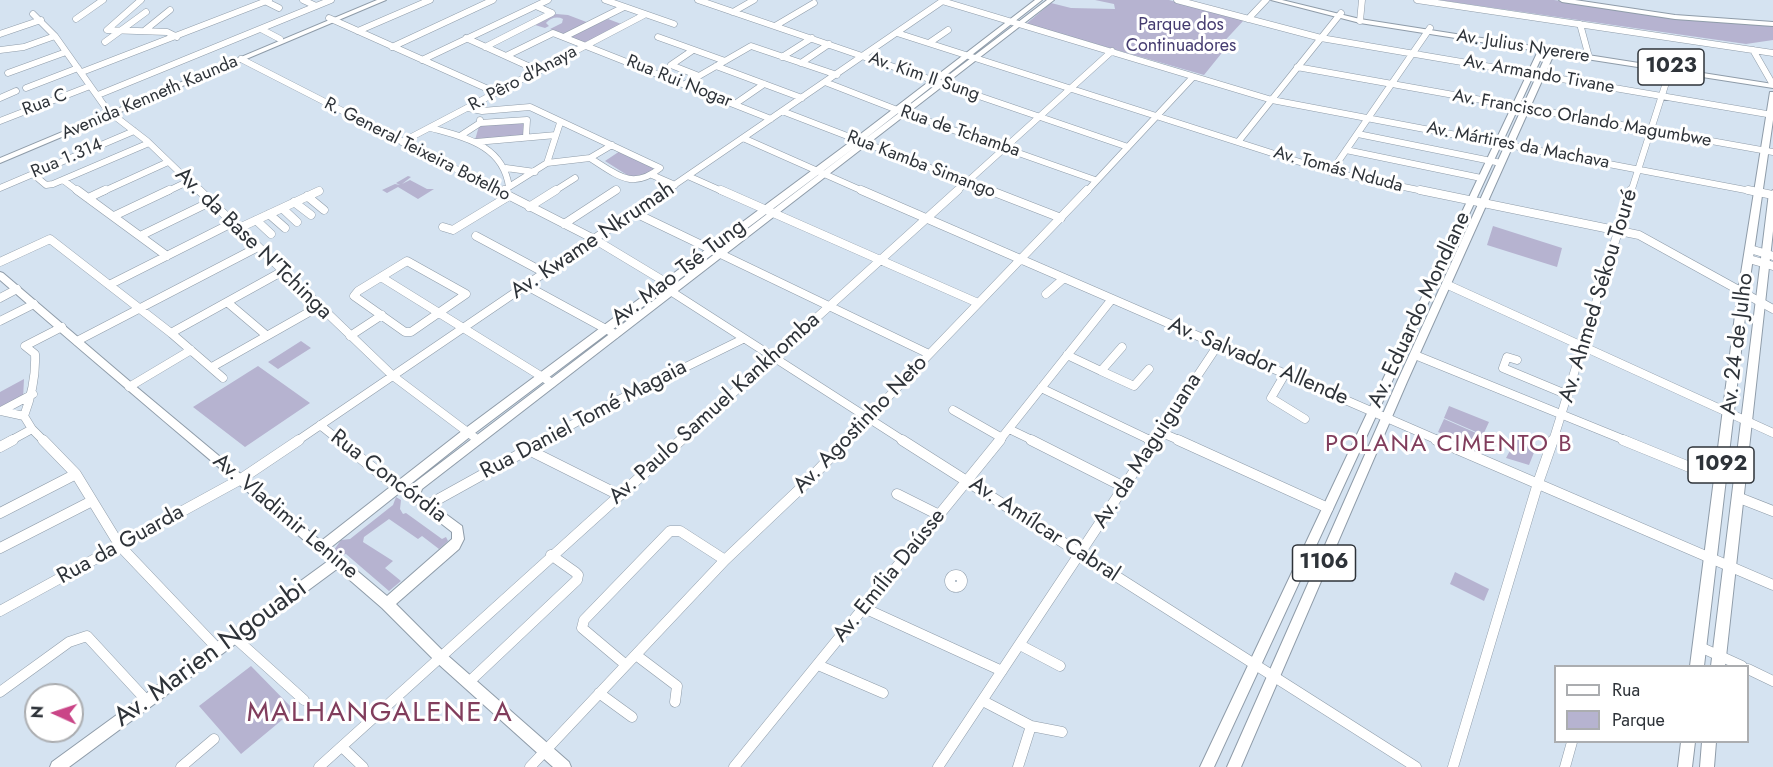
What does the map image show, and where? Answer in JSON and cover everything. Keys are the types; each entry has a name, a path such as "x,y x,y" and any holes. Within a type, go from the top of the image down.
{"main road":[{"path":"332,20 373,0"},
{"path":"299,33 383,0"},
{"name":"Av. Mao Tsé Tung","path":"901,111 945,83 1011,21 1039,0"},
{"name":"Av. Mao Tsé Tung","path":"321,548 467,433 825,175 936,80 1020,24 1051,0"},
{"name":"Av. Julius Nyerere","path":"1274,0 1360,19 1773,84"},
{"name":"Av. Julius Nyerere","path":"1286,0 1340,15"},
{"path":"1567,0 1666,16 1773,24"},
{"name":"Avenida Kenneth Kaunda","path":"0,161 280,39 299,33"},
{"name":"Avenida Kenneth Kaunda","path":"0,156 111,113 299,33"},
{"name":"Av. Eduardo Mondlane","path":"1207,767 1374,412 1488,161 1543,48"},
{"name":"Av. Eduardo Mondlane","path":"1234,767 1387,417 1553,50"},
{"name":"Av. 24 de Julho","path":"1697,665 1719,479 1730,414 1730,392 1743,292 1757,192 1769,151 1773,94"},
{"name":"Av. Mao Tsé Tung","path":"716,252 763,210 815,171 861,142"},
{"name":"Av. 24 de Julho","path":"1719,661 1760,302 1769,260 1773,195"},
{"name":"Av. Vladimir Lenine","path":"0,274 129,387 241,478 387,604 441,658 564,767"},
{"name":"Av. Mao Tsé Tung","path":"414,493 418,486 552,383 610,332"},
{"name":"Rua Concórdia","path":"387,604 458,539 458,530 414,497 414,493"},
{"name":"Av. Marien Ngouabi","path":"57,767 337,562"},
{"path":"1685,767 1688,743"},
{"path":"1707,767 1710,743"}],"street":[{"path":"76,20 103,0"},
{"path":"141,0 106,29 167,32 177,37"},
{"path":"303,0 316,6"},
{"path":"98,95 332,0"},
{"path":"358,31 430,0"},
{"path":"392,46 493,0"},
{"path":"422,60 548,0"},
{"path":"605,0 674,24"},
{"name":"Av. Kim II Sung","path":"698,0 1128,147"},
{"path":"733,12 754,0"},
{"path":"1177,0 1321,38"},
{"path":"1248,19 1266,0"},
{"path":"1360,19 1362,0"},
{"path":"1417,0 1773,53"},
{"path":"26,88 177,37 267,1 279,8"},
{"path":"943,1 1112,51 1190,78"},
{"name":"Av. Kwame Nkrumah","path":"241,478 464,329 943,1"},
{"path":"775,26 814,3"},
{"path":"484,47 552,13 536,6"},
{"path":"506,56 550,34 564,37 624,7"},
{"path":"144,31 170,10"},
{"path":"105,42 146,12"},
{"name":"Av. da Base N'Tchinga","path":"33,14 55,36 111,113 149,143 284,271 318,307 393,376 478,440"},
{"name":"R. Pêro d'Anaya","path":"402,142 644,15"},
{"path":"1238,142 1340,15"},
{"path":"0,34 41,20"},
{"path":"332,20 497,93"},
{"path":"1580,24 1588,56"},
{"path":"261,29 280,39"},
{"path":"1333,170 1429,29"},
{"path":"929,43 948,30"},
{"name":"Av. Tomás Nduda","path":"897,33 1333,170 1643,237 1773,309"},
{"path":"0,50 24,47 55,36"},
{"name":"Rua Rui Nogar","path":"564,37 771,119"},
{"path":"658,37 725,61"},
{"path":"466,38 539,71"},
{"path":"782,57 812,38"},
{"name":"Av. Armando Tivane","path":"1321,38 1772,115"},
{"path":"801,63 829,44"},
{"path":"685,84 751,46 837,75"},
{"path":"693,50 671,65 699,76"},
{"path":"1753,50 1773,84"},
{"name":"Av. Paulo Samuel Kankhomba","path":"319,767 441,658 551,555 968,183 1112,51"},
{"path":"8,73 66,52"},
{"name":"R. General Teixeira Botelho","path":"241,59 594,239 669,287"},
{"path":"716,66 802,98"},
{"name":"Av. Francisco Orlando Magumbwe","path":"1297,67 1769,151"},
{"name":"Av. Ahmed Sékou Touré","path":"1453,767 1538,483 1562,415 1671,69"},
{"name":"Av. Mártires da Machava","path":"1190,78 1272,100 1366,121 1497,143 1508,149 1638,168 1773,195"},
{"name":"Av. Agostinho Neto","path":"530,767 725,560 803,486 1021,261 1190,78"},
{"name":"Rua de Tchamba","path":"825,82 1095,180"},
{"path":"735,104 764,84"},
{"name":"Rua C","path":"0,121 90,86"},
{"path":"0,98 16,91"},
{"path":"468,108 478,113 522,106 530,107 560,123 660,166 660,169 641,181 633,182 590,159"},
{"name":"Rua Kamba Simango","path":"782,111 1060,218"},
{"path":"478,113 480,123"},
{"path":"459,136 480,123 527,120 526,137"},
{"path":"547,163 560,123"},
{"path":"431,128 476,142 496,156 510,177 509,187"},
{"name":"Rua 1.314","path":"0,188 134,131"},
{"path":"1358,134 1501,164"},
{"path":"476,142 556,135"},
{"name":"Av. Salvador Allende","path":"743,138 1021,261 1773,585"},
{"path":"33,174 46,185 149,143"},
{"path":"501,192 547,163 590,159 612,145"},
{"path":"1346,150 1481,178"},
{"path":"81,153 98,165"},
{"path":"88,198 168,162"},
{"path":"506,168 535,172"},
{"path":"652,175 675,185"},
{"path":"687,176 978,303"},
{"path":"529,207 575,178"},
{"path":"63,180 167,256"},
{"path":"114,216 189,181"},
{"path":"109,285 167,256 235,226 256,220 319,190"},
{"path":"564,224 616,190"},
{"path":"307,196 324,210"},
{"path":"442,227 453,230 508,196"},
{"path":"140,236 210,202"},
{"path":"294,202 311,215"},
{"path":"282,208 297,222"},
{"path":"633,212 929,354"},
{"path":"269,214 285,228"},
{"path":"256,220 271,234"},
{"path":"476,236 544,273"},
{"path":"0,262 50,239 171,333 223,378"},
{"path":"78,341 258,248"},
{"path":"1749,254 1769,260"},
{"path":"411,262 465,292 463,298 411,332 405,332 354,296 381,277 403,263 411,262"},
{"path":"171,333 284,271"},
{"path":"381,277 552,383"},
{"path":"1046,294 1063,279"},
{"path":"1448,285 1773,433"},
{"path":"527,286 610,332"},
{"name":"Av. Amílcar Cabral","path":"669,287 743,339 1416,767"},
{"path":"0,298 17,289"},
{"name":"Av. Emília Daússe","path":"734,767 1112,299"},
{"path":"227,302 266,335"},
{"path":"0,321 34,304"},
{"path":"212,368 318,307"},
{"path":"350,336 382,315"},
{"path":"24,416 33,394 37,373 35,354 25,346 62,327"},
{"name":"Rua Daniel Tomé Magaia","path":"426,506 606,406 743,339"},
{"name":"Av. da Maguiguana","path":"938,767 1218,345"},
{"path":"1101,372 1122,347"},
{"path":"129,387 191,351"},
{"path":"1067,355 1134,386 1149,369"},
{"path":"1415,355 1719,479"},
{"path":"1517,360 1506,357 1503,368 1568,395"},
{"path":"1285,374 1271,398 1305,419"},
{"path":"1041,388 1153,442"},
{"path":"0,411 33,394"},
{"path":"953,410 1002,438"},
{"path":"0,411 24,416 32,429 76,474 120,546 218,649"},
{"name":"Rua Concórdia","path":"320,426 398,488 414,493"},
{"path":"0,447 32,429"},
{"path":"1009,429 1124,487"},
{"path":"1160,432 1328,508"},
{"path":"527,449 620,495"},
{"path":"0,513 76,474"},
{"name":"Rua da Guarda","path":"0,610 241,478"},
{"path":"897,494 939,515"},
{"path":"1737,497 1773,512"},
{"path":"0,548 92,501"},
{"path":"626,665 585,632 582,628 584,620 670,531 680,531 725,560"},
{"path":"469,682 577,580 578,575 575,572 551,555"},
{"path":"864,608 1002,671"},
{"path":"0,692 69,642 82,636 90,637 147,701"},
{"path":"234,637 304,700"},
{"path":"1020,645 1060,666"},
{"path":"1700,647 1719,661 1737,665"},
{"path":"636,655 676,686 675,702"},
{"path":"818,665 883,693"},
{"path":"1749,669 1773,681"},
{"path":"599,693 632,717"},
{"path":"982,701 1031,726 1062,732"},
{"path":"1018,767 1031,726"},
{"path":"180,767 214,739"},
{"path":"1565,767 1571,743"},
{"path":"342,747 363,767"}],"green space":[{"name":"Parque dos Continuadores","path":"1095,0 1169,0 1244,20 1219,47 1225,49 1204,75 1026,24 1051,3 1071,8 1115,9 1114,4"},
{"path":"1439,0 1554,0 1637,13 1773,24 1773,40 1746,44"},
{"path":"556,14 568,15 589,23 566,35 550,29 562,23 561,18 550,20 546,23 549,26 545,28 535,25"},
{"path":"608,19 624,25 587,44 569,36"},
{"path":"527,121 525,136 475,140 479,126"},
{"path":"620,151 658,168 635,180 605,161"},
{"path":"408,176 411,177 402,184 410,180 427,189 434,189 418,199 398,187 387,193 382,190 395,184 400,185 396,183"},
{"path":"1493,226 1562,248 1557,267 1487,245"},
{"path":"301,341 311,348 278,369 268,362"},
{"path":"258,366 310,403 245,447 193,407"},
{"path":"24,379 23,399 0,410 0,392"},
{"path":"1449,406 1489,422 1483,435 1444,418"},
{"path":"1444,419 1483,436 1477,450 1438,432"},
{"path":"1518,436 1537,445 1529,465 1506,458"},
{"path":"396,497 401,500 400,509 403,514 406,513 442,539 446,537 448,541 439,549 422,536 418,539 389,519 364,537 363,542 393,561 385,568 401,581 389,591 346,554 341,555 334,550 341,540 350,539 393,505"},
{"path":"1455,572 1489,589 1484,601 1450,584"},
{"path":"251,666 294,710 241,754 199,706"}],"district":[{"name":"POLANA CIMENTO B","path":"1449,445"},
{"name":"MALHANGALENE A","path":"380,714"}]}
